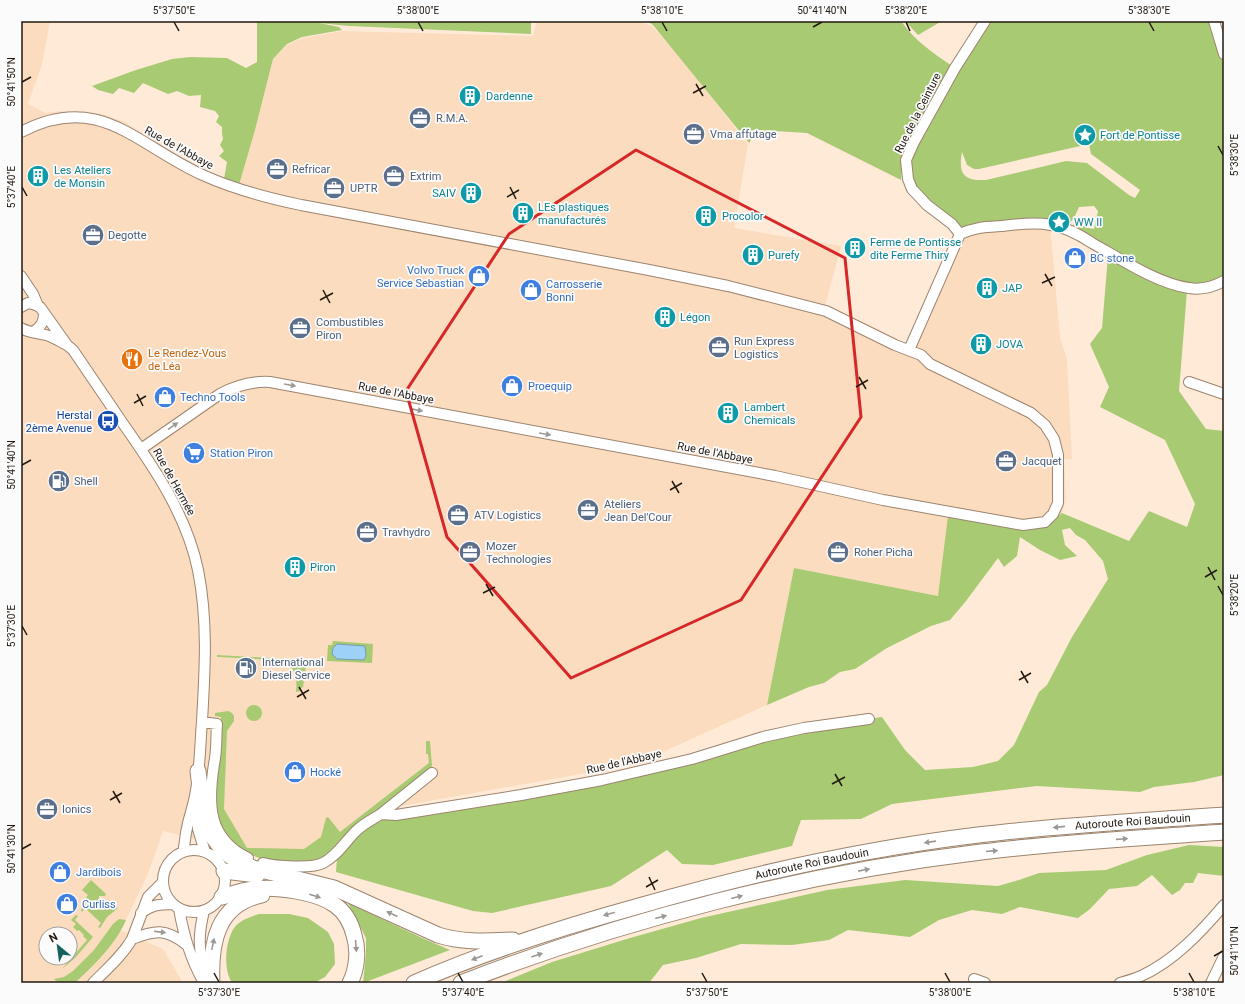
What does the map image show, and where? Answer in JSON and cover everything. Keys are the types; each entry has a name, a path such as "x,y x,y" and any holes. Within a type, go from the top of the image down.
{"highway":[{"path":"198,771 203,812 210,833 220,847 240,862 253,868 334,888 438,935 452,939 482,941 526,940"},
{"name":"Autoroute Roi Baudouin","path":"414,983 526,940 595,918 701,888 783,868 887,848 978,835 1224,815"},
{"name":"Autoroute Roi Baudouin","path":"461,983 608,931 699,906 789,884 891,865 989,851 1224,832"},
{"path":"224,871 284,880 301,879"},
{"path":"222,897 246,890 265,888 309,894 326,900 342,912 347,918 355,938 357,952 356,965 350,983"},
{"path":"212,983 212,954 214,941 220,926 227,915 242,902 255,896 292,891"},
{"path":"483,983 500,968"}],"street":[{"name":"Rue de la Ceinture","path":"960,234 952,224 927,205 912,189 908,179 906,160 914,142 955,68 985,21"},
{"path":"1214,21 1224,54"},
{"name":"Rue de l'Abbaye","path":"21,132 34,125 58,118 72,116 92,118 109,123 125,131 185,167 206,177 237,189 264,197 301,206 728,286 826,311 895,345 921,355 930,364 1031,413 1045,426 1054,439 1058,455 1058,503 1053,514 1045,522 1023,526 883,500 775,476 259,381 246,383 220,394 141,449"},
{"path":"909,350 960,234 971,229 1008,225 1051,225 1078,234 1148,274 1174,284 1188,288 1201,288 1214,286 1224,281"},
{"name":"Rue de Hermée","path":"21,276 33,294 41,310 67,345"},
{"path":"21,307 28,303 41,310 42,324 34,332"},
{"name":"Rue de Hermée","path":"22,329 50,336 73,350 141,449 168,492 186,530 198,569 205,622 205,672 195,796 190,812 182,852"},
{"path":"1189,382 1224,394"},
{"name":"Rue de l'Abbaye","path":"381,814 396,815 521,795 602,780 692,759 763,737 804,728 869,719"},
{"path":"202,722 217,724 215,763 211,779 211,802 216,827 232,848 242,855 254,861 274,866 304,866 322,864 337,853 356,831 381,814 432,773"},
{"name":"Rue de Hermée","path":"195,796 199,837 205,852"},
{"path":"141,914 155,905 176,907 187,912 196,913 211,908 222,897 226,884 224,871 217,859 205,852 193,850 182,852 173,858 168,865 164,873 163,882 164,890 168,898 176,907 194,965 204,983"},
{"path":"93,983 118,958 132,939 148,897 163,882"},
{"path":"1120,983 1140,976 1168,960 1212,920 1224,904"},
{"path":"204,911 200,928 199,948 208,983"},
{"path":"132,939 148,933 160,932 176,936 187,945"},
{"path":"1211,983 1224,956"},
{"path":"974,979 985,983"}],"highlighted area":[{"path":"636,150 845,258 861,417 741,600 571,678 447,537 406,391 509,234"}],"shaded area":[{"path":"21,21 50,21 42,64 28,104 45,113 62,111 102,114 125,122 196,167 239,185 273,59 287,45 303,38 342,31 533,36 537,21 637,21 652,26 676,52 748,144 734,228 841,246 825,306 915,349 964,235 1050,225 1060,337 1067,360 1072,459 1064,459 1066,499 1062,513 1048,524 1036,529 1024,530 939,596 794,568 767,705 636,764 401,806 357,833 329,865 250,853 163,831 148,874 121,930 163,949 183,983 21,983"}],"green space":[{"path":"257,21 531,21 531,34 349,26 319,23 339,27 342,30 302,37 287,44 273,59 239,185 224,179 227,162 219,156 224,151 220,145 223,139 222,127 216,122 219,116 215,111 200,107 201,95 189,96 177,91 168,94 143,83 134,93 119,88 113,94 98,90 92,86 172,59 190,57 227,58 246,68 257,62"},
{"path":"647,21 901,21 918,40 952,66 904,152 902,158 901,180 807,133 757,130 749,143 653,25"},
{"path":"905,21 942,21 918,35"},
{"path":"988,21 1211,21 1221,53 1224,69 1224,279 1213,285 1188,286 1153,273 1072,227 1075,222 1094,229 1098,211 1094,206 1079,207 1074,218 1067,226 1062,216 1055,213 1050,219 1037,219 965,228 961,227 957,222 926,198 919,190 910,173 910,161 967,56","holes":["1089,144 1091,154 1140,190 1135,198 1087,163 1066,161 986,180 972,179 964,175 961,166 962,152 967,165 974,169"]},
{"path":"1108,256 1161,286 1187,291 1179,391 1206,429 1224,431 1224,775 1194,782 1154,787 1140,792 1037,786 892,804 861,819 801,820 792,846 713,865 682,864 667,850 611,886 492,913 473,911 336,872 337,857 357,833 387,815 521,795 804,728 882,717 905,750 925,770 973,767 998,761 1014,745 1039,692 1047,685 1072,637 1108,579 1103,561 1085,540 1076,535 1070,528 1062,530 1065,545 1077,556 1060,560 1040,550 1020,537 1017,556 1004,567 998,558 950,620 931,626 887,648 855,669 840,672 824,683 809,687 767,705 794,568 938,596 948,516 1024,530 1035,528 1053,520 1062,513 1129,541 1149,511 1187,527 1195,504 1165,440 1100,407 1109,387 1090,344 1102,328"},
{"path":"333,641 373,644 372,663 327,661 328,645 332,645"},
{"path":"217,655 307,660 303,687 301,688 301,691 296,692 294,671 289,665 284,663 244,658 217,657"},
{"path":"254,705 260,707 262,713 260,719 254,721 248,719 246,713 248,707"},
{"path":"228,711 234,716 234,721 227,731 224,809 247,848 304,849 321,837 326,818 328,817 340,832 429,763 428,754 426,754 426,741 430,741 432,766 327,856 307,864 264,860 247,853 233,843 223,831 214,806 215,780 219,769 221,717 215,716 215,713"},
{"path":"1189,845 1224,847 1224,876 1198,873 1193,883 1185,883 1180,890 1172,895 1152,875 1137,886 1109,889 1090,909 1078,918 1020,907 1002,914 972,910 939,920 910,937 848,930 829,940 792,945 741,944 696,958 663,965 649,983 501,983 552,962 630,938 701,918 827,890 905,880 998,886 1039,873 1106,870 1147,855"},
{"path":"91,880 106,894 105,896 99,896 99,900 110,902 118,908 107,917 100,928 98,927 101,923 85,908 82,912 81,911 81,904 88,895 82,890"},
{"path":"348,903 450,950 363,983 366,938"},
{"path":"259,914 289,914 308,918 328,932 334,944 335,964 325,977 314,983 232,983 226,963 227,948 231,934 239,923"},
{"path":"76,915 78,916 75,920 93,937 78,954 78,950 87,940 83,936 84,935 78,930 78,926 74,926 76,924 71,920"},
{"path":"119,919 126,920 122,929 110,946 75,983 58,983 54,979 64,977 73,971 94,950 113,924"}],"water":[{"path":"337,644 365,646 366,656 364,660 337,659 332,654 333,648"}],"place":[{"name":"Dardenne","path":"470,96"},
{"name":"R.M.A.","path":"420,118"},
{"name":"Vma affutage","path":"694,134"},
{"name":"Fort de Pontisse","path":"1085,135"},
{"name":"Refricar","path":"277,169"},
{"name":"Les Ateliers de Monsin","path":"38,176"},
{"name":"Extrim","path":"394,176"},
{"name":"UPTR","path":"334,188"},
{"name":"SAIV","path":"471,193"},
{"name":"LEs plastiques manufacturés","path":"523,213"},
{"name":"Procolor","path":"706,216"},
{"name":"WW II","path":"1059,222"},
{"name":"Degotte","path":"93,235"},
{"name":"Ferme de Pontisse dite Ferme Thiry","path":"855,248"},
{"name":"Purefy","path":"753,255"},
{"name":"BC stone","path":"1075,258"},
{"name":"Volvo Truck Service Sebastian","path":"479,276"},
{"name":"JAP","path":"987,288"},
{"name":"Carrosserie Bonni","path":"531,290"},
{"name":"Légon","path":"665,317"},
{"name":"Combustibles Piron","path":"300,328"},
{"name":"JOVA","path":"981,344"},
{"name":"Run Express Logistics","path":"719,347"},
{"name":"Le Rendez-Vous de Léa","path":"132,359"},
{"name":"Proequip","path":"512,386"},
{"name":"Techno Tools","path":"165,397"},
{"name":"Lambert Chemicals","path":"728,413"},
{"name":"Herstal 2ème Avenue","path":"108,421"},
{"name":"Station Piron","path":"194,453"},
{"name":"Jacquet","path":"1006,461"},
{"name":"Shell","path":"59,481"},
{"name":"Ateliers Jean Del'Cour","path":"588,510"},
{"name":"ATV Logistics","path":"458,515"},
{"name":"Travhydro","path":"367,532"},
{"name":"Mozer Technologies","path":"470,552"},
{"name":"Roher Picha","path":"838,552"},
{"name":"Piron","path":"295,567"},
{"name":"International Diesel Service","path":"246,668"},
{"name":"Hocké","path":"295,772"},
{"name":"Ionics","path":"47,809"},
{"name":"Jardibois","path":"60,872"},
{"name":"Curliss","path":"67,904"}]}
